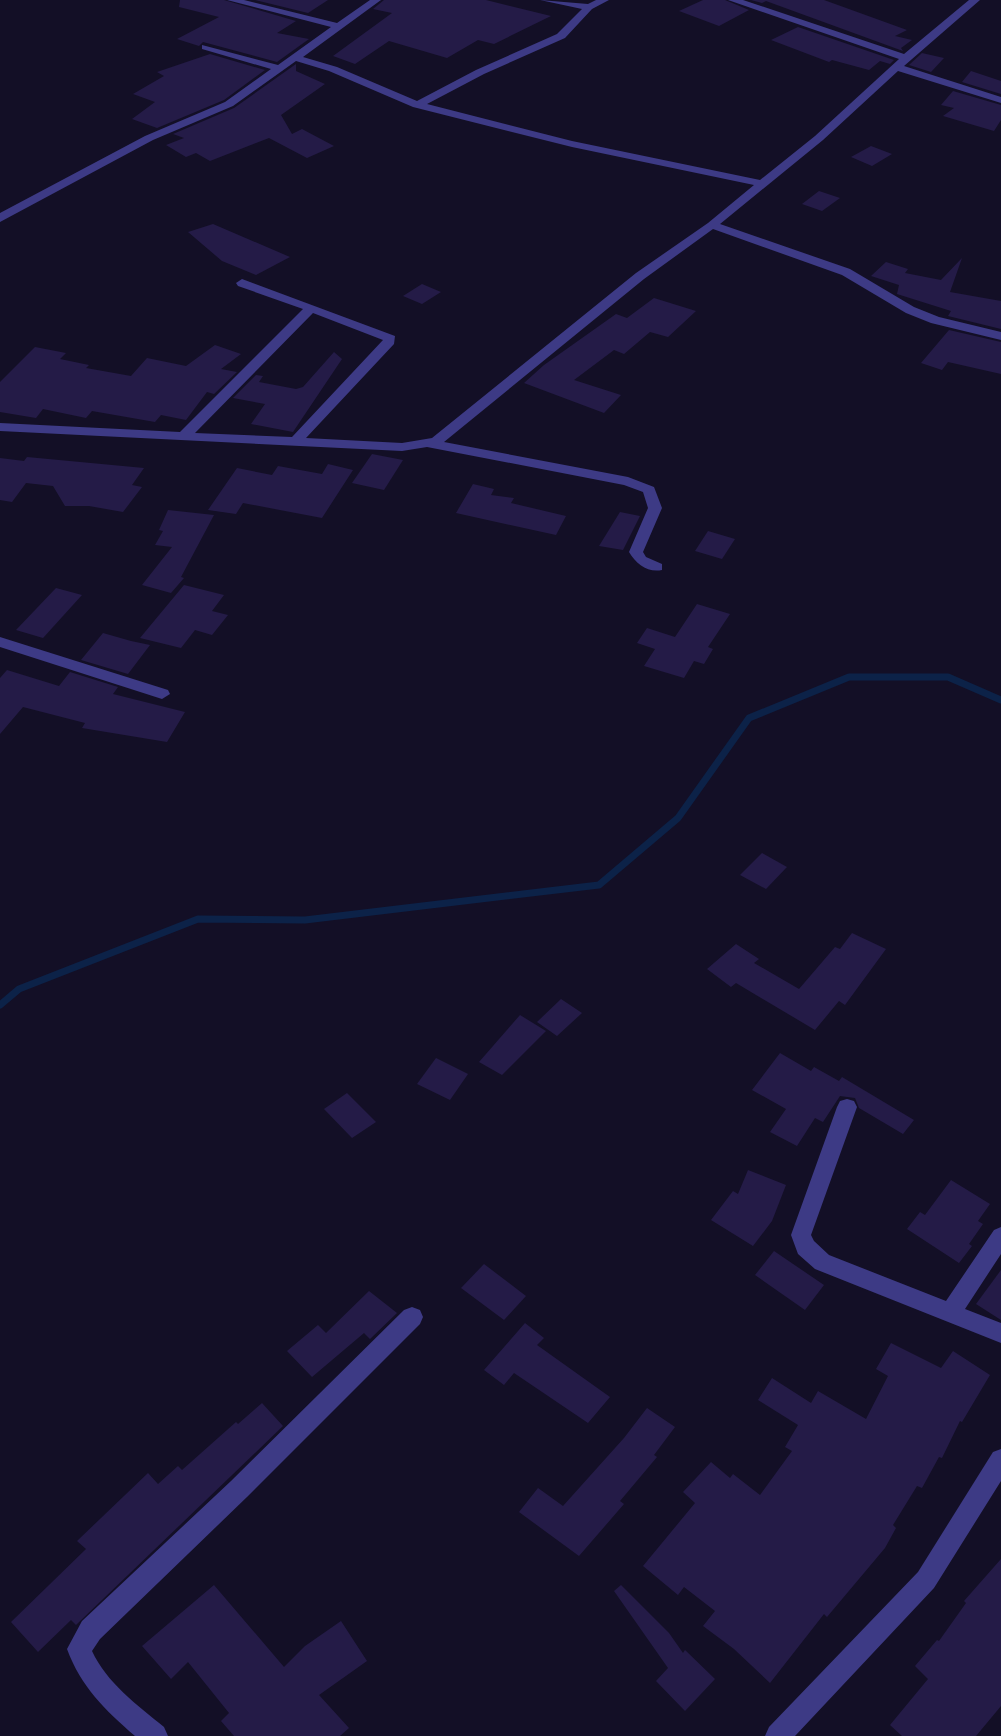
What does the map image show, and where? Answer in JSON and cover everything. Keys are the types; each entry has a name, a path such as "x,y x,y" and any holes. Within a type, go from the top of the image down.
{"street":[{"path":"232,0 339,26"},
{"path":"0,218 149,138 229,104 376,0"},
{"path":"545,0 589,7"},
{"path":"417,105 561,36 589,7 604,0"},
{"path":"733,0 1001,100"},
{"path":"430,444 640,276 712,225 763,184 975,0"},
{"path":"206,47 282,69"},
{"path":"296,58 344,73 417,105 572,144 763,184"},
{"path":"712,225 846,272 910,310 935,320 1001,336"},
{"path":"242,283 389,336 389,341 296,441"},
{"path":"184,436 310,309"},
{"path":"0,427 402,447 430,444 628,481 649,489 655,508 636,552 641,560 657,567"},
{"path":"0,642 162,694"},
{"path":"847,1107 802,1235 805,1247 822,1262 952,1311 1001,1333"},
{"path":"952,1311 1001,1236"},
{"path":"155,1736 111,1697 84,1664 79,1649 91,1630 239,1489 412,1317"},
{"path":"778,1736 926,1580 1001,1460"}],"building":[{"path":"180,0 224,0 296,21 277,33 309,39 277,62 203,42 199,46 177,39 219,17 179,7"},
{"path":"255,0 328,0 308,13"},
{"path":"384,0 486,0 551,16 494,44 478,40 447,58 389,41 355,64 333,56 392,13 373,9"},
{"path":"703,0 725,0 749,10 719,26 679,11"},
{"path":"751,0 824,0 907,30 895,36 912,40 901,48 903,51 766,1 762,3"},
{"path":"798,27 894,60 890,64 880,61 869,70 832,60 829,62 771,40"},
{"path":"922,53 944,58 931,72 909,65"},
{"path":"210,54 265,70 224,100 157,128 132,119 155,102 133,94 164,76 157,72"},
{"path":"296,64 296,71 325,84 281,115 292,134 302,129 334,146 307,158 269,138 210,161 196,153 186,157 166,145 184,138 173,134 234,108"},
{"path":"971,71 1001,81 1001,94 962,82"},
{"path":"953,91 1001,105 1001,120 994,131 943,116 954,108 941,105"},
{"path":"871,146 892,154 872,166 851,157"},
{"path":"819,191 840,198 822,211 802,204"},
{"path":"213,224 290,257 256,275 222,261 188,232"},
{"path":"962,258 950,292 1001,301 1001,329 948,316 951,311 897,294 899,285 871,276 886,262 908,269 905,273 941,280"},
{"path":"422,284 441,292 422,304 403,296"},
{"path":"654,298 696,311 668,337 650,332 624,354 614,350 574,380 621,395 604,413 524,383 544,365 616,314 627,318"},
{"path":"949,330 1001,342 1001,374 948,362 942,370 921,363"},
{"path":"215,345 241,354 221,369 237,372 214,394 207,392 186,420 161,415 155,422 92,411 86,418 43,409 36,418 0,412 0,382 35,347 66,353 60,359 89,365 86,368 131,376 147,358 186,366"},
{"path":"334,352 342,359 293,432 251,424 265,404 233,398 256,375 263,376 259,382 296,389 303,387"},
{"path":"372,454 403,460 384,490 352,483"},
{"path":"27,457 144,468 132,485 142,487 123,512 89,506 65,506 53,486 26,483 12,502 0,500 0,458 24,461"},
{"path":"328,464 353,470 322,518 243,503 236,514 208,510 237,468 272,475 278,466 322,474"},
{"path":"473,484 494,489 491,495 514,498 511,503 566,516 556,535 456,513"},
{"path":"168,510 214,515 181,577 184,578 171,593 142,585 172,547 155,545 163,531 159,530"},
{"path":"620,512 640,516 623,550 599,546"},
{"path":"708,531 735,539 722,559 695,551"},
{"path":"184,585 224,595 212,611 228,615 212,635 195,630 181,648 140,638"},
{"path":"56,588 82,595 43,638 16,630"},
{"path":"697,604 730,614 708,647 713,649 704,664 694,661 684,678 644,666 655,649 637,643 647,628 675,637"},
{"path":"103,633 150,645 128,674 81,660"},
{"path":"7,670 59,686 70,672 118,687 113,694 185,712 167,742 82,728 85,723 23,707 0,734 0,678"},
{"path":"762,853 787,867 766,889 740,875"},
{"path":"852,933 886,949 845,1005 839,1001 815,1030 736,983 731,987 707,969 736,944 759,959 754,963 799,989 835,947 840,949"},
{"path":"561,999 582,1013 557,1036 537,1022"},
{"path":"520,1015 546,1031 502,1075 479,1062"},
{"path":"780,1053 811,1071 814,1067 839,1081 842,1077 914,1120 903,1134 859,1108 855,1098 840,1096 823,1122 815,1118 797,1146 770,1132 786,1109 752,1090"},
{"path":"436,1058 468,1074 450,1100 417,1084"},
{"path":"347,1093 376,1122 352,1138 324,1109"},
{"path":"748,1170 786,1185 772,1221 753,1246 711,1220 733,1191 738,1194"},
{"path":"951,1180 990,1204 978,1221 983,1224 969,1244 972,1246 959,1263 907,1229 920,1212 925,1215"},
{"path":"774,1251 824,1285 805,1310 755,1275"},
{"path":"484,1264 526,1296 504,1320 461,1288"},
{"path":"1001,1270 1001,1320 976,1304"},
{"path":"369,1291 397,1313 370,1339 364,1333 312,1377 287,1351 318,1325 326,1333"},
{"path":"525,1323 544,1338 537,1345 610,1397 588,1423 514,1373 504,1385 484,1370"},
{"path":"891,1343 941,1368 953,1351 990,1375 962,1422 960,1421 942,1458 939,1457 922,1488 917,1486 893,1525 896,1528 885,1548 827,1617 824,1614 770,1683 734,1649 703,1626 715,1611 684,1587 678,1595 643,1566 695,1503 683,1492 711,1462 730,1478 733,1474 760,1495 792,1451 785,1447 798,1425 758,1400 772,1378 811,1403 818,1391 866,1419 888,1376 876,1369"},
{"path":"262,1403 283,1426 76,1625 71,1620 38,1652 11,1622 86,1549 77,1541 148,1473 158,1484 178,1466 182,1470 236,1422 238,1424"},
{"path":"647,1408 675,1427 654,1455 657,1457 620,1501 624,1504 579,1556 519,1512 538,1488 563,1506"},
{"path":"1001,1559 1001,1706 976,1736 902,1736 890,1725 928,1679 915,1666 937,1640 939,1641 966,1603 964,1601"},
{"path":"214,1585 284,1667 305,1646 341,1621 367,1661 319,1695 349,1728 340,1736 234,1736 221,1721 229,1713 188,1662 171,1679 142,1646"},
{"path":"621,1585 669,1633 683,1653 685,1650 715,1679 685,1711 656,1681 668,1668 614,1591"}],"waterway":[{"path":"0,1005 19,989 198,919 305,920 599,885 678,818 749,718 849,677 948,677 1001,700"}]}
